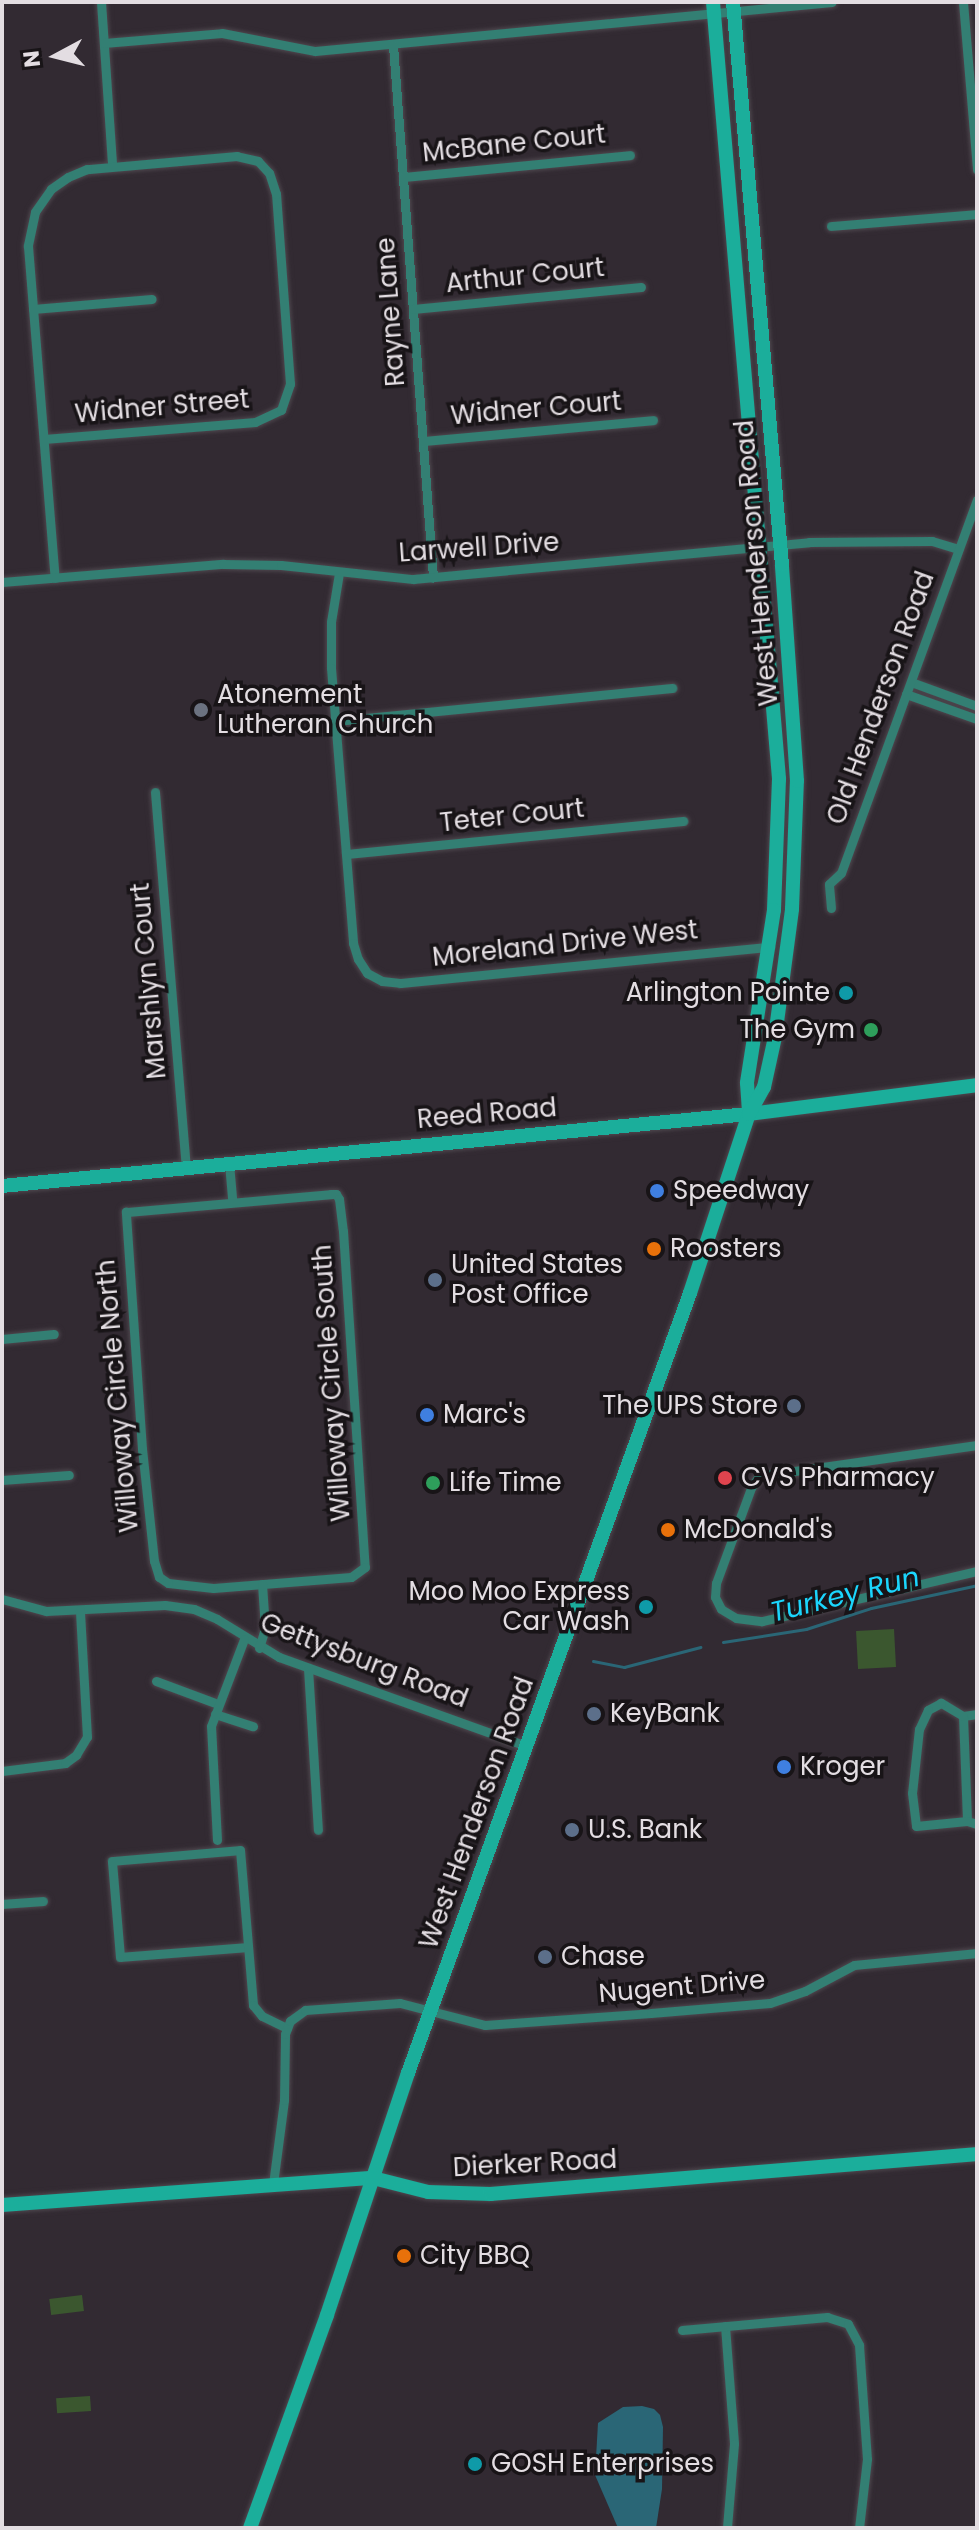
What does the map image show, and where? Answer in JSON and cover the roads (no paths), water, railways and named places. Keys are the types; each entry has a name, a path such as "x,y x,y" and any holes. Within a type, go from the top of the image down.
{"main road":[{"name":"West Henderson Road","path":"250,2528 526,1746 690,1293 749,1114 764,1087 782,994 795,868 797,781 780,544 733,7"},
{"name":"West Henderson Road","path":"714,8 779,779 778,869 770,947 747,1083 749,1114"},
{"path":"782,994 791,989 801,931"},
{"name":"Reed Road","path":"2,1186 749,1114 977,1085"},
{"name":"Dierker Road","path":"2,2205 373,2178 428,2192 466,2195 977,2154"}],"street":[{"path":"55,578 28,246 35,212 51,189 68,177 112,165 101,2"},
{"path":"104,43 222,33 315,51 714,8 832,2"},
{"path":"963,2 977,169"},
{"name":"Rayne Lane","path":"393,45 433,577"},
{"name":"McBane Court","path":"403,177 630,155"},
{"name":"Widner Street","path":"44,439 255,422 281,410 290,384 276,194 265,167 252,159 237,156 112,165"},
{"path":"831,226 977,214"},
{"name":"Arthur Court","path":"413,309 641,287"},
{"path":"33,309 152,299"},
{"name":"Widner Court","path":"423,441 653,420"},
{"name":"Old Henderson Road","path":"831,908 829,884 841,873 977,500"},
{"name":"Larwell Drive","path":"2,582 223,564 281,565 339,573 433,577 780,544 932,541 958,549"},
{"path":"339,573 330,645 346,854"},
{"path":"911,682 977,706"},
{"path":"335,721 672,688"},
{"path":"906,694 977,719"},
{"name":"Marshlyn Court","path":"155,792 186,1167"},
{"name":"Teter Court","path":"346,854 683,821"},
{"name":"Moreland Drive West","path":"346,854 353,943 367,973 382,981 400,983 770,947"},
{"path":"229,1163 232,1200"},
{"name":"Willoway Circle South","path":"232,1200 336,1194 343,1231 365,1567 351,1577 262,1584"},
{"name":"Willoway Circle North","path":"232,1200 126,1212 136,1377 154,1561 159,1577 168,1583 194,1587 262,1584"},
{"path":"2,1339 54,1334"},
{"path":"977,1445 759,1476 751,1488 716,1583 715,1597 721,1609 736,1618 762,1621 977,1571"},
{"path":"2,1480 69,1475"},
{"path":"259,1648 265,1628 262,1584"},
{"name":"Gettysburg Road","path":"2,1599 34,1610 172,1605 217,1619 259,1648 308,1668 526,1746"},
{"path":"2,1771 55,1765 73,1758 82,1748 89,1730 80,1610"},
{"path":"217,1840 210,1738 216,1709 244,1639"},
{"path":"308,1668 318,1830"},
{"path":"156,1681 253,1726"},
{"path":"963,1716 972,1822 916,1826 912,1793 919,1729 928,1710 941,1703 963,1716 977,1714"},
{"path":"247,1947 120,1957 112,1861 240,1850 253,2005 262,2016 287,2028 284,2100 273,2184"},
{"path":"2,1904 43,1901"},
{"name":"Nugent Drive","path":"287,2028 293,2017 313,2008 400,2003 474,2023 503,2025 770,2003 805,1991 854,1965 977,1953"},
{"path":"682,2330 827,2317 848,2324 859,2345 866,2448 859,2528"},
{"path":"725,2326 734,2444 727,2528"}],"water":[{"path":"623,2407 654,2409 660,2415 663,2427 662,2489 656,2528 618,2528 595,2475 598,2423"}],"waterway":[{"name":"Turkey Run","path":"723,1642 806,1629 871,1608 977,1585"},
{"name":"Turkey Run","path":"593,1661 624,1667 700,1647"}],"place":[{"name":"Atonement Lutheran Church","path":"201,710"},
{"name":"Arlington Pointe","path":"846,993"},
{"name":"The Gym","path":"871,1030"},
{"name":"Speedway","path":"657,1191"},
{"name":"Roosters","path":"654,1249"},
{"name":"United States Post Office","path":"435,1280"},
{"name":"The UPS Store","path":"794,1406"},
{"name":"Marc's","path":"427,1415"},
{"name":"CVS Pharmacy","path":"725,1478"},
{"name":"Life Time","path":"433,1483"},
{"name":"McDonald's","path":"668,1530"},
{"name":"Moo Moo Express Car Wash","path":"646,1607"},
{"name":"KeyBank","path":"594,1714"},
{"name":"Kroger","path":"784,1767"},
{"name":"U.S. Bank","path":"572,1830"},
{"name":"Chase","path":"545,1957"},
{"name":"City BBQ","path":"404,2256"},
{"name":"GOSH Enterprises","path":"475,2464"}]}
